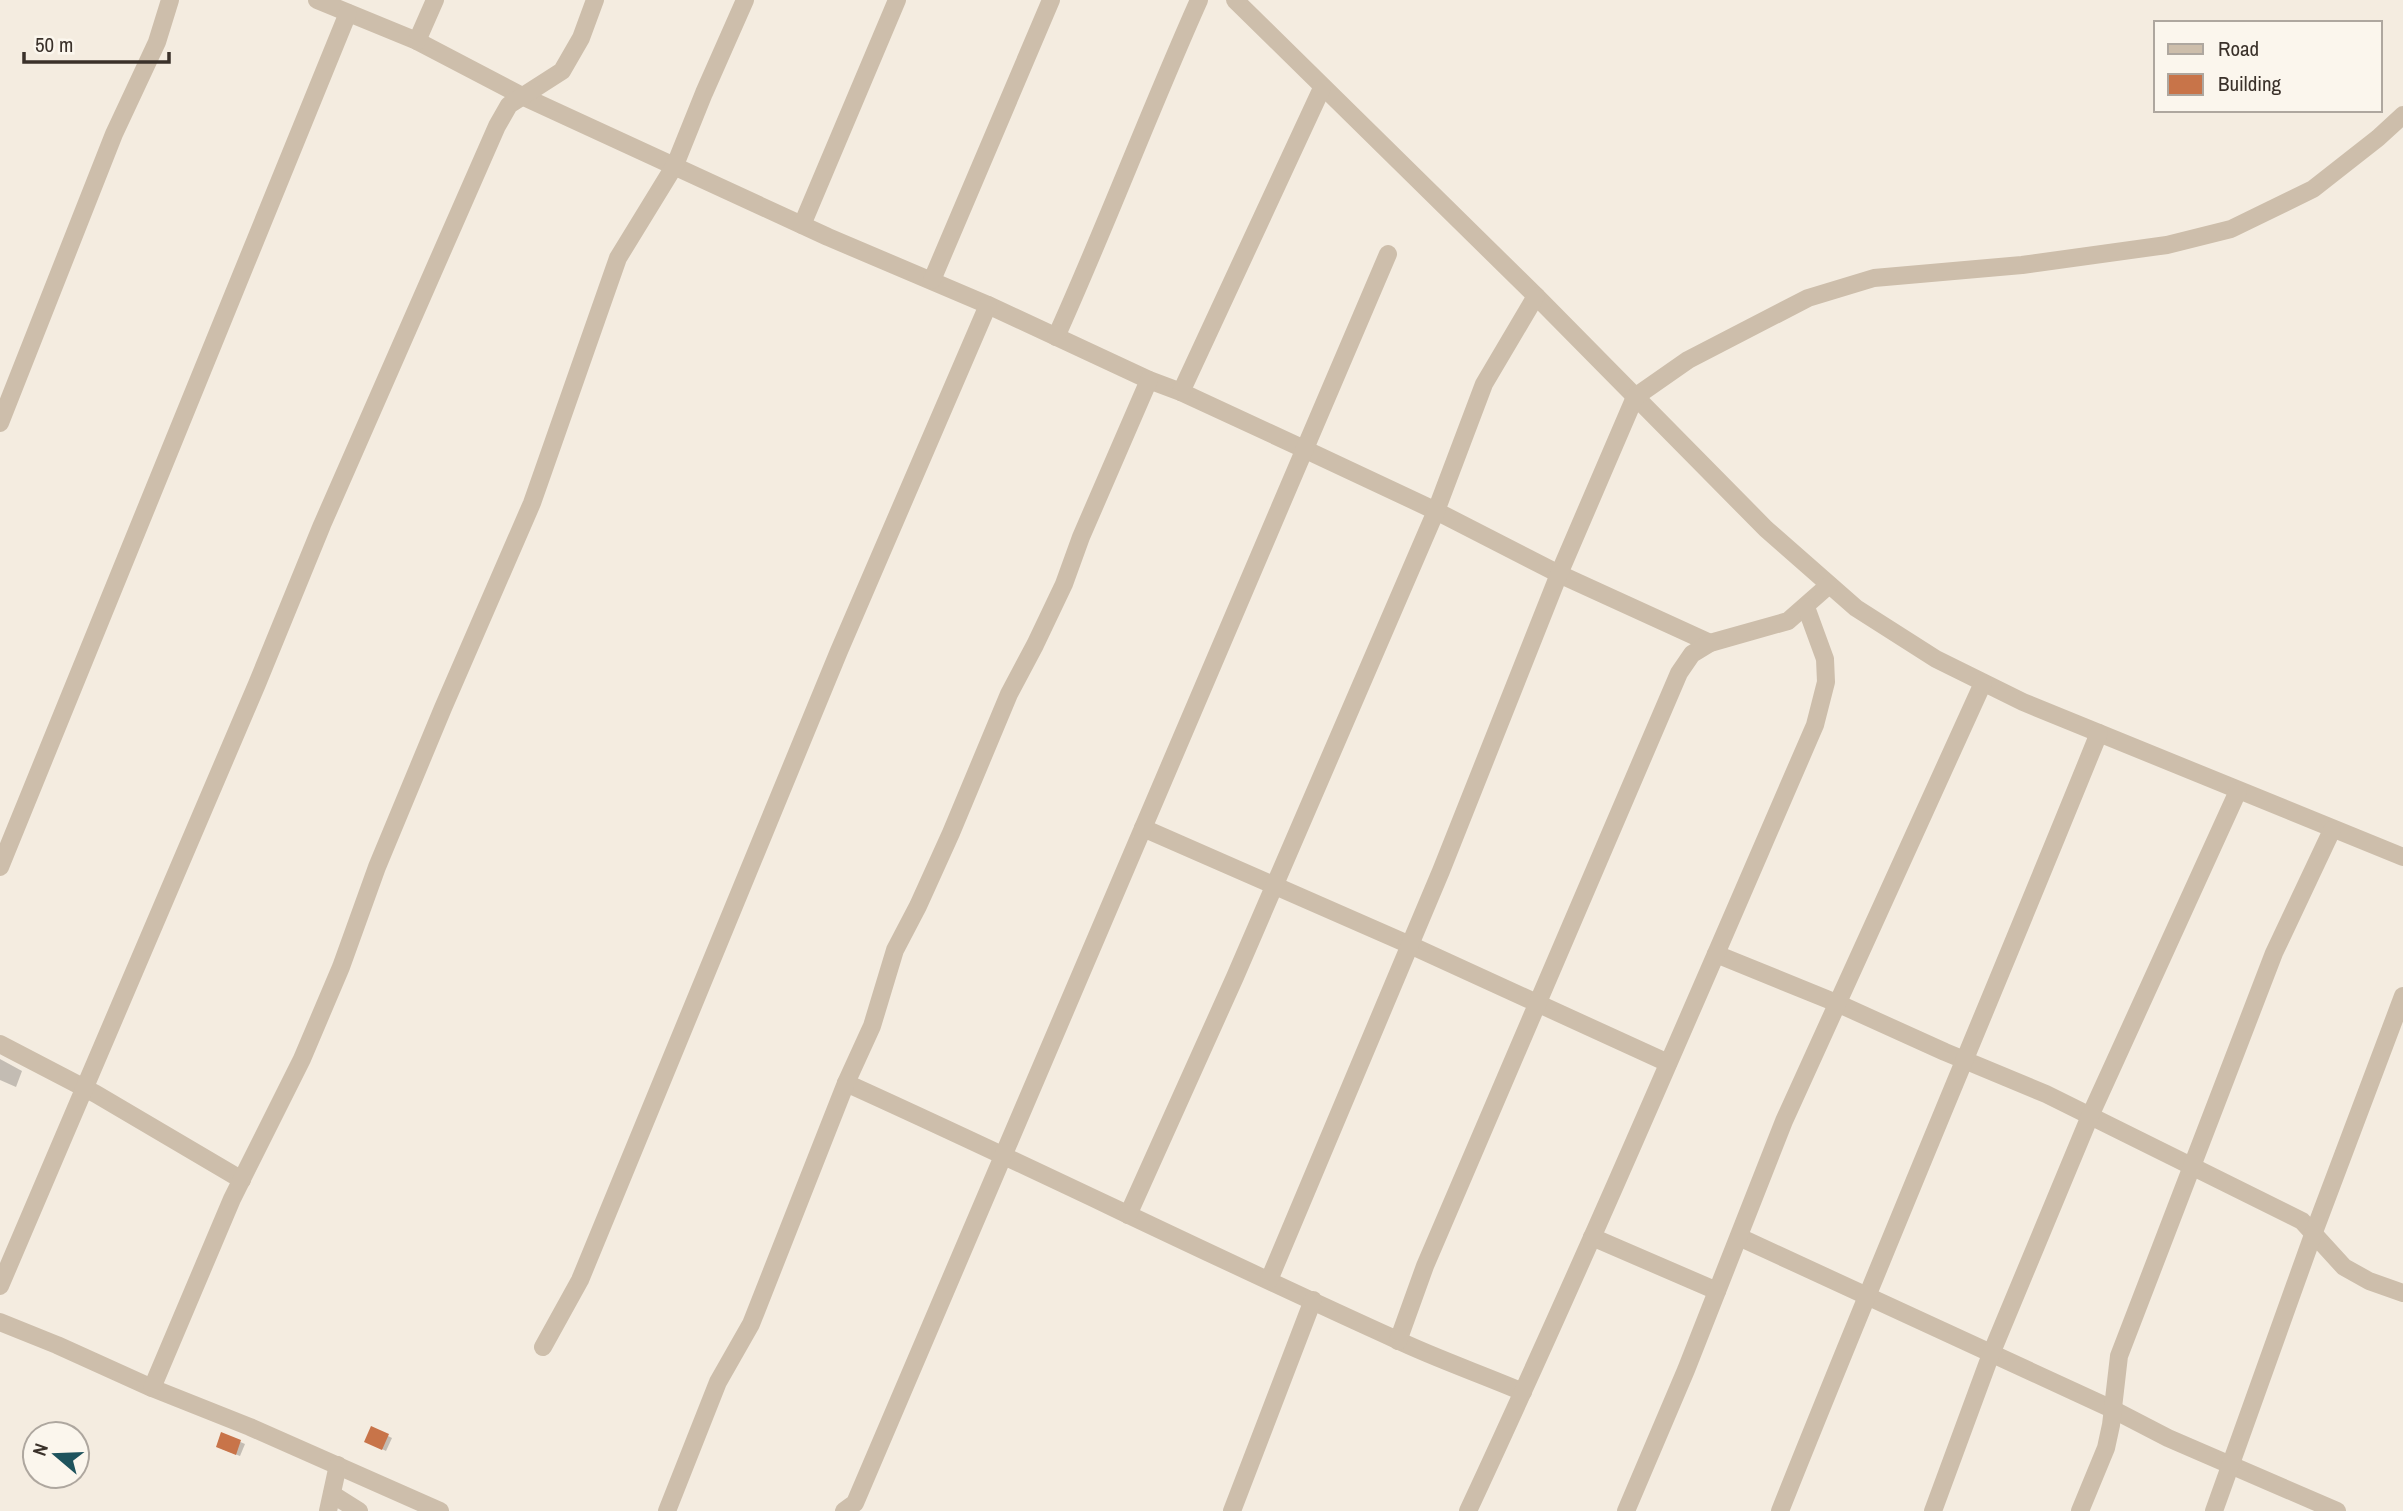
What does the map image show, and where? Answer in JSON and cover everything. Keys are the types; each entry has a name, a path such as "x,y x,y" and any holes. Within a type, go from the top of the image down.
{"street":[{"path":"0,423 114,134 158,42 170,0"},
{"path":"317,0 417,41 522,96 802,225 988,304 1304,449 1436,511 1559,574 1710,643"},
{"path":"417,41 435,0"},
{"path":"0,1286 322,525 498,126 509,105 562,71 580,38 595,0"},
{"path":"152,1388 206,1257 302,1059 341,967 377,867 532,503 618,258 676,165 745,0"},
{"path":"802,225 897,0"},
{"path":"932,280 1051,0"},
{"path":"1056,337 1199,0"},
{"path":"1235,0 1322,89 1536,296 1766,529 1856,608 1936,659 1983,683 2332,830 2403,857"},
{"path":"0,867 348,13"},
{"path":"1181,393 1322,89"},
{"path":"1269,1280 1409,945 1559,574 1635,397 1688,360 1808,298 1874,278 2022,265 2168,245 2231,229 2313,189 2403,115"},
{"path":"844,1511 855,1503 1388,254"},
{"path":"1128,1215 1235,977 1436,511 1484,384 1536,296"},
{"path":"544,1347 580,1280 834,664 988,304"},
{"path":"667,1511 718,1382 751,1324 846,1083 872,1026 895,950 940,858 1009,694 1058,596 1149,380"},
{"path":"1398,1341 1425,1266 1679,673 1692,654 1710,643 1787,621 1829,585"},
{"path":"1468,1511 1592,1237 1815,725 1826,682 1825,659 1806,607"},
{"path":"1626,1511 1686,1370 1784,1121 1983,683"},
{"path":"1780,1511 1866,1295 1966,1061 2099,733"},
{"path":"1933,1511 1991,1354 2090,1116 2238,791"},
{"path":"1143,828 1668,1063"},
{"path":"2080,1511 2106,1448 2119,1356 2274,953 2332,830"},
{"path":"1716,954 2046,1094 2302,1220 2344,1267 2369,1281 2403,1293"},
{"path":"2214,1511 2314,1232 2403,996"},
{"path":"0,1044 85,1088 242,1180"},
{"path":"846,1083 1004,1154 1398,1341 1523,1392"},
{"path":"1592,1237 1717,1291"},
{"path":"1739,1237 2112,1409 2168,1438 2337,1511"},
{"path":"1232,1511 1312,1300"},
{"path":"2,1328 57,1345 440,1511"},
{"path":"338,1465 330,1502 359,1511"}],"building":[{"path":"371,1426 389,1434 382,1450 364,1442"},
{"path":"221,1432 241,1440 236,1455 216,1447"}]}
